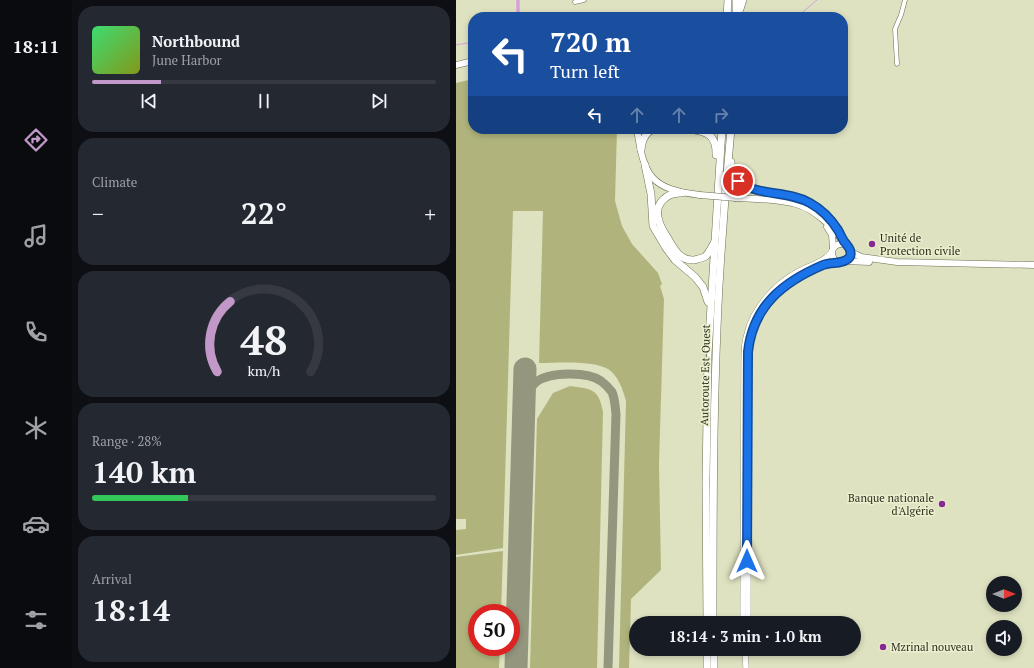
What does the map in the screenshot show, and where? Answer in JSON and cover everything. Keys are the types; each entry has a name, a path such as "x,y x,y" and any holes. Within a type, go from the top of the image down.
{"highway":[{"path":"727,12 728,0"},
{"path":"736,0 736,12"},
{"path":"738,12 743,0"},
{"path":"640,150 647,134"},
{"path":"708,134 715,142 716,147 715,175 718,187"},
{"name":"Autoroute Est-Ouest","path":"707,616 707,379 722,134"},
{"path":"731,134 731,164 733,174 738,181 746,187 755,190 798,198 809,202 824,213 832,222 841,239"},
{"name":"Autoroute Est-Ouest","path":"714,616 713,476 717,345 723,228 731,134"},
{"path":"645,165 651,194 653,226 675,260 695,277 703,287 709,307 710,321"},
{"path":"682,193 675,193 667,196 661,201 658,209 658,220 675,250 681,257 691,260 699,259 705,256 715,242"},
{"path":"707,656 707,668"},
{"path":"714,656 714,668"}],"main road":[{"path":"456,65 468,62"},
{"path":"638,134 640,150 645,165 651,175 665,187 682,193 795,203 804,206 821,217 853,253 861,257 897,262"},
{"path":"821,217 832,235 834,259 842,261"},
{"path":"743,616 744,362 745,344 749,326 761,305 778,285 794,274 825,258 838,244 843,244 848,247 850,255 842,261"},
{"path":"748,616 748,352 751,333 772,297 785,284 802,274 825,264 842,261 1034,266"},
{"path":"746,656 748,668"},
{"path":"748,656 748,668"}],"street":[{"path":"575,2 584,0"},
{"path":"897,64 895,29 905,0"}],"green space":[{"path":"468,80 468,134 617,134 615,201 622,226 632,244 658,273 662,284 660,286 664,299 659,464 661,570 631,599 631,616 629,616 629,668 619,668 626,401 622,388 615,375 608,369 593,364 584,363 539,363 543,211 513,211 503,548 456,555 456,530 466,529 466,519 456,519 456,83"},
{"path":"570,386 593,391 599,398 603,412 597,668 530,668 537,419 553,393"},
{"path":"503,551 501,604 468,604 468,656 500,656 499,668 456,668 456,557"}],"waterway":[{"path":"518,0 518,12"},
{"path":"803,12 817,0"},
{"path":"456,45 468,43"}],"taxiway":[{"path":"524,404 528,392 536,382 550,376 568,374 578,374 595,378 601,381 613,395 616,414 608,668"}],"runway":[{"path":"516,668 525,369"}],"place":[{"name":"Unité de Protection civile","path":"872,244"},
{"name":"Banque nationale d'Algérie","path":"942,504"},
{"name":"Mzrinal nouveau","path":"883,647"}],"route":[{"path":"738,181 746,187 755,190 798,198 809,202 824,213 832,222 841,239 851,252 847,260 825,264 802,274 785,284 768,302 751,333 748,352 747,561"}]}
